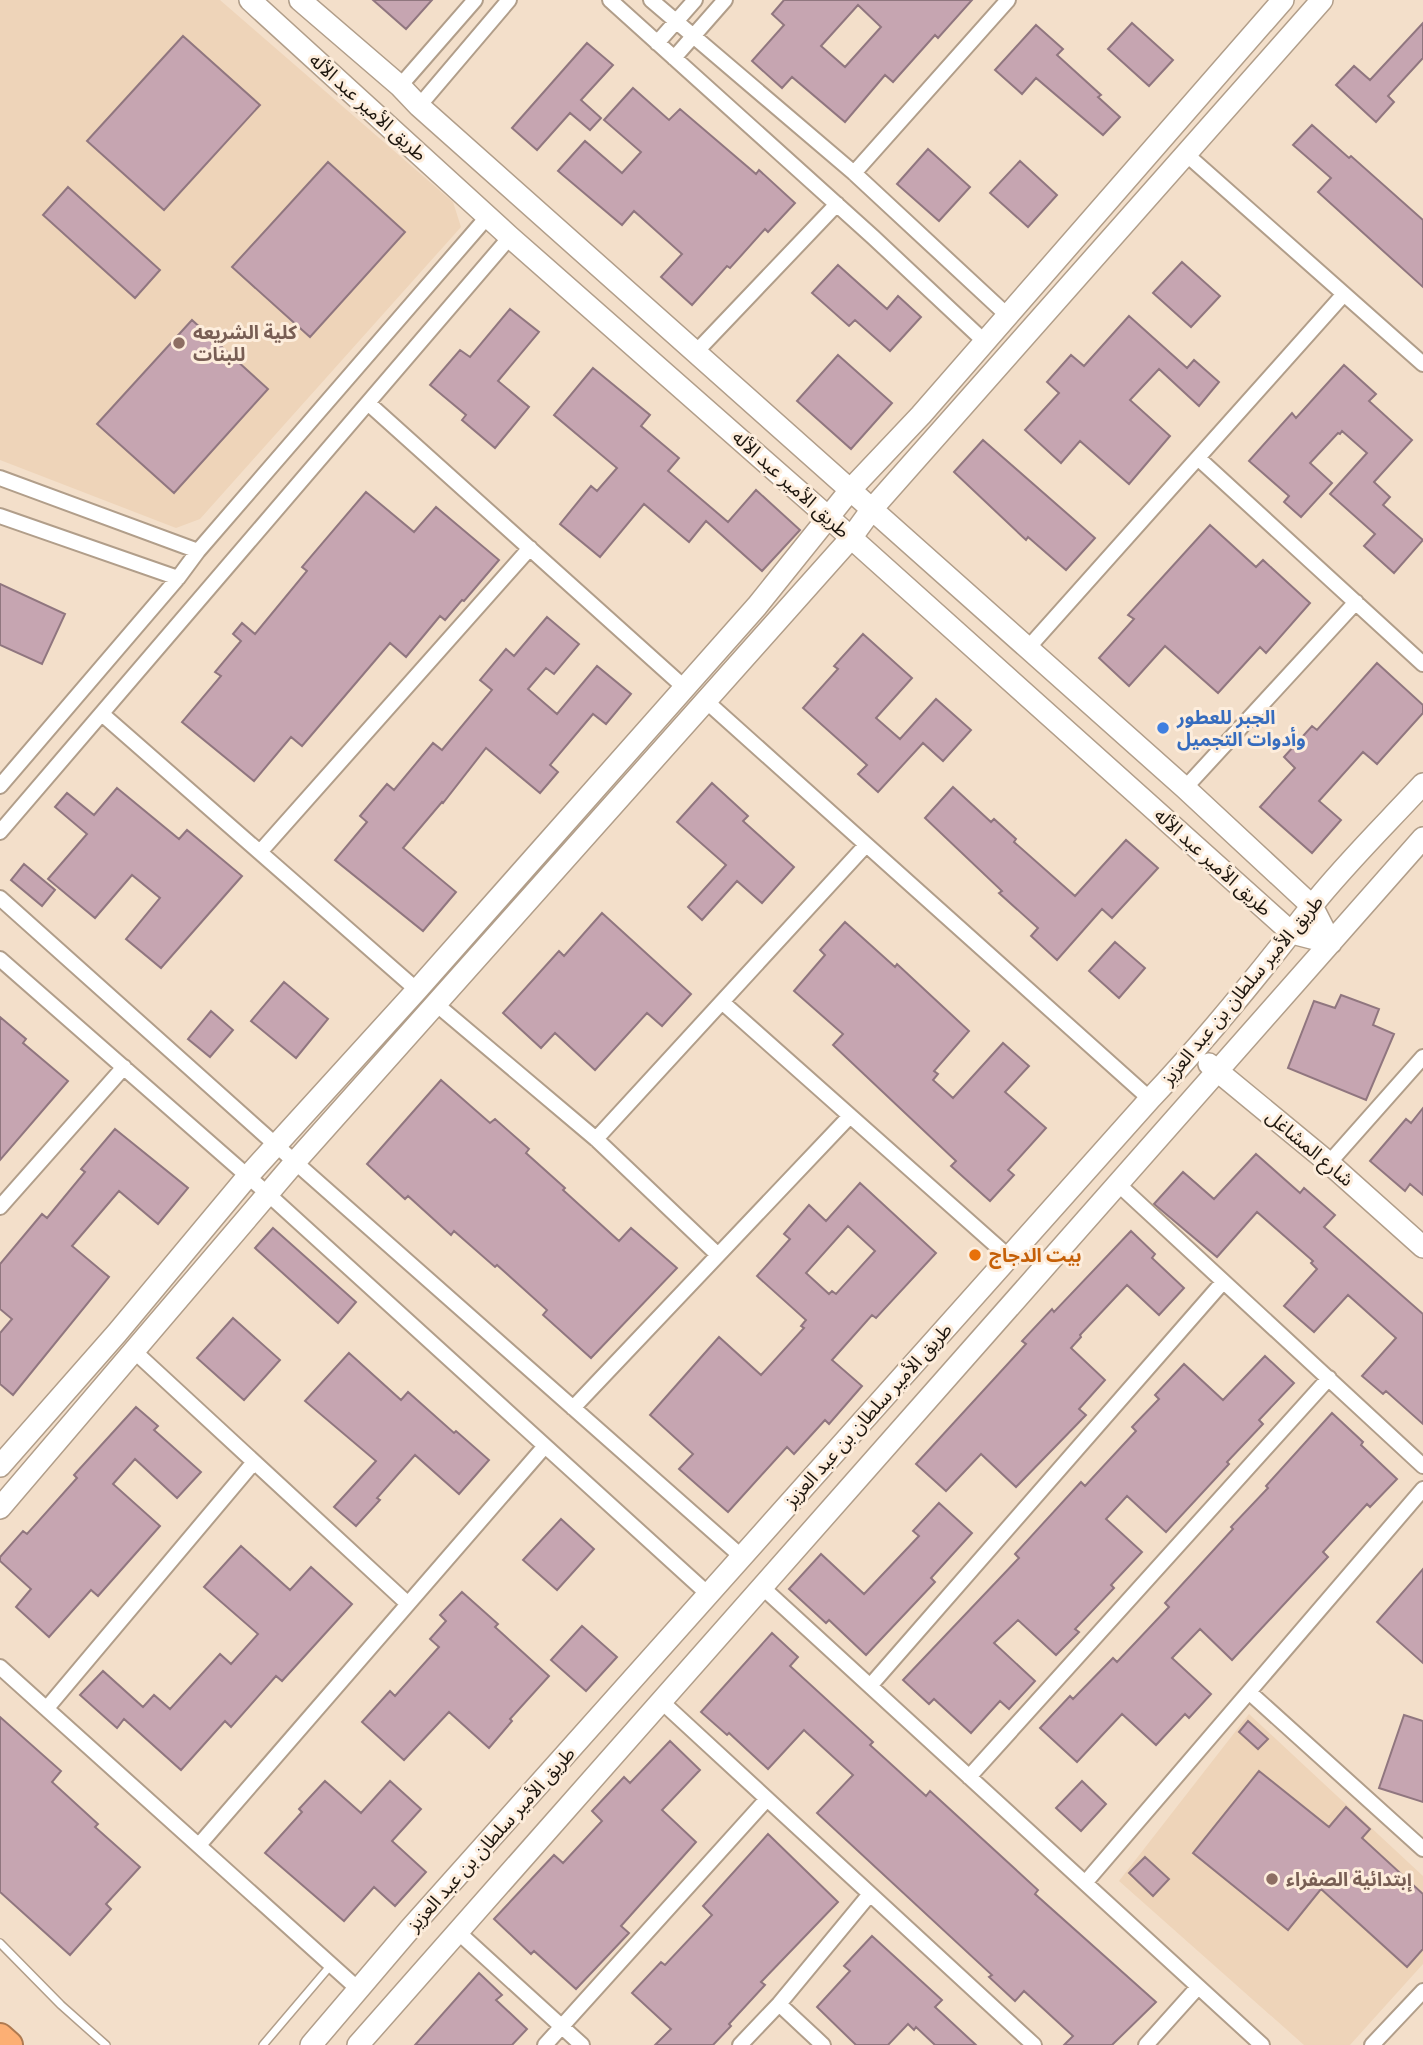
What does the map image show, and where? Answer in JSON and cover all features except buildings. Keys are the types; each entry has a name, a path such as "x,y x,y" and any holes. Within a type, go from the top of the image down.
{"highway":[{"path":"0,2037 9,2045"}],"street":[{"name":"طريق الأمير عبد الأله","path":"250,0 510,237 828,517 1292,933 1331,943"},
{"name":"طريق الأمير عبد الأله","path":"300,0 400,86 419,106 1185,788 1312,906 1331,943"},
{"path":"400,86 475,0"},
{"path":"419,106 509,0"},
{"path":"610,0 837,204 984,341"},
{"path":"651,0 854,173 1007,315"},
{"path":"657,43 695,0"},
{"path":"674,58 725,0"},
{"path":"854,173 1008,0"},
{"path":"0,1466 117,1333 248,1176 758,606 851,489 921,415 1283,0"},
{"path":"0,1508 295,1162 851,538 872,509 1322,0"},
{"path":"1186,154 1423,364"},
{"path":"696,352 837,204"},
{"path":"0,786 178,578 198,551 488,216"},
{"path":"0,832 510,237"},
{"path":"1028,648 1344,294"},
{"path":"368,403 685,688"},
{"path":"1198,458 1423,664"},
{"path":"0,478 198,551"},
{"path":"0,516 178,578"},
{"path":"260,852 530,548"},
{"path":"1185,788 1356,602"},
{"path":"706,701 1150,1099"},
{"path":"102,714 417,990"},
{"name":"طريق الأمير سلطان بن عبد العزيز","path":"311,2045 1009,1257 1196,1051 1312,906 1423,785"},
{"name":"طريق الأمير سلطان بن عبد العزيز","path":"365,2042 1423,838"},
{"path":"596,1139 866,845"},
{"path":"0,898 742,1557"},
{"path":"0,959 248,1176 709,1594"},
{"path":"722,1002 1009,1257"},
{"path":"436,1004 596,1139 718,1255"},
{"name":"شارع المشاغل","path":"1196,1051 1218,1073 1329,1163 1423,1247"},
{"path":"1329,1163 1423,1057"},
{"path":"0,1207 124,1067"},
{"path":"573,1408 850,1116"},
{"path":"1118,1184 1423,1465"},
{"path":"870,1686 1223,1282"},
{"path":"134,1351 408,1604"},
{"path":"969,1777 1329,1378"},
{"path":"199,1845 545,1446"},
{"path":"47,1708 254,1462"},
{"path":"1085,1883 1423,1489"},
{"path":"763,1588 1262,2045"},
{"path":"0,1667 358,1989"},
{"path":"1248,1692 1423,1849"},
{"path":"662,1702 1034,2045"},
{"path":"545,2045 767,1799"},
{"path":"740,2045 779,2004 870,1894"},
{"path":"458,1933 582,2045"},
{"path":"1146,2045 1198,1987"},
{"path":"1372,2045 1423,1991"},
{"path":"779,2004 823,2045"}],"lane":[{"path":"0,1943 61,2005 106,2045"},
{"path":"263,2045 331,1965"}],"shaded area":[{"name":"كلية الشريعه للبنات","path":"0,0 220,0 453,202 461,227 200,519 176,528 0,460"},
{"name":"إبتدائية الصفراء","path":"1249,1714 1423,1876 1423,1964 1350,2045 1304,2045 1119,1881"}],"place":[{"name":"كلية الشريعه للبنات","path":"179,343"},
{"name":"الجبر للعطور وأدوات التجميل","path":"1163,728"},
{"name":"بيت الدجاج","path":"975,1255"},
{"name":"إبتدائية الصفراء","path":"1272,1879"}]}
